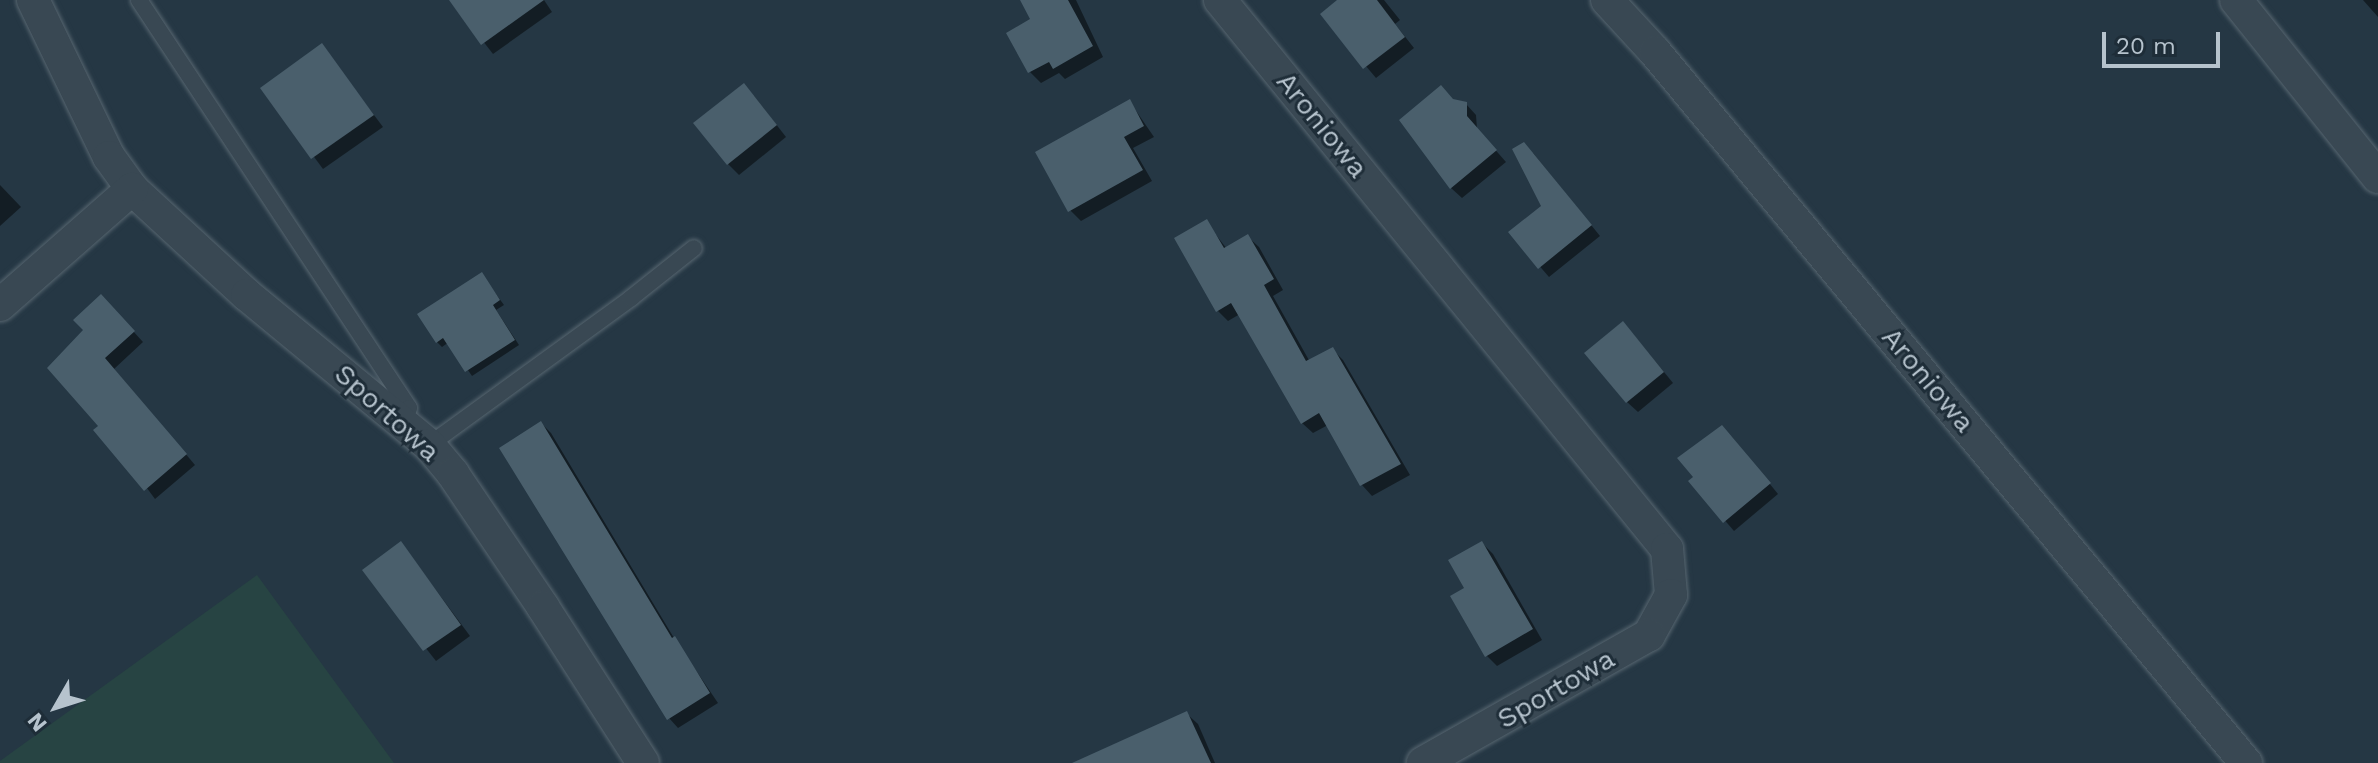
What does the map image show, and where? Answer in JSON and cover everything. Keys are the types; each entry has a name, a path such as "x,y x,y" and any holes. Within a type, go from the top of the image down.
{"street":[{"name":"Sportowa","path":"33,0 109,157 132,189 247,295 429,445 453,474 543,607 643,763"},
{"name":"Aroniowa","path":"1220,0 1667,549 1671,595"},
{"name":"Aroniowa","path":"1607,0 1655,52 2246,763"},
{"path":"2236,0 2378,177"},
{"path":"0,305 132,189"},
{"name":"Sportowa","path":"1423,763 1649,635 1671,595"}],"lane":[{"path":"139,0 409,408 403,422"},
{"path":"429,445 631,298 694,248"}],"green space":[{"path":"257,575 394,763 0,763 0,761"}],"building":[{"path":"449,0 544,0 481,45"},
{"path":"1020,0 1068,0 1093,46 1053,69 1049,62 1028,73 1006,33 1030,19"},
{"path":"1337,0 1377,0 1405,37 1363,69 1320,14"},
{"path":"322,43 374,115 311,159 260,88"},
{"path":"744,83 777,125 727,165 693,123"},
{"path":"1441,85 1453,99 1467,102 1467,116 1497,150 1450,189 1399,120"},
{"path":"1130,99 1144,126 1124,137 1143,170 1068,212 1035,152"},
{"path":"1524,142 1592,225 1538,269 1508,232 1541,206 1512,149"},
{"path":"1207,219 1224,248 1248,234 1274,279 1264,285 1306,361 1333,347 1401,464 1360,486 1319,413 1301,424 1231,303 1216,312 1174,238"},
{"path":"482,272 500,300 493,305 515,340 465,372 443,338 436,343 417,314"},
{"path":"101,294 135,331 105,358 187,454 144,491 93,430 98,426 47,368 83,330 73,320"},
{"path":"1623,321 1664,372 1626,403 1584,353"},
{"path":"541,421 672,638 675,636 710,693 667,720 499,448"},
{"path":"1722,425 1771,483 1723,523 1688,481 1693,477 1677,458"},
{"path":"401,541 461,625 423,651 362,570"},
{"path":"1482,541 1533,629 1485,657 1450,596 1464,588 1448,560"},
{"path":"1187,711 1211,763 1072,763"}]}
